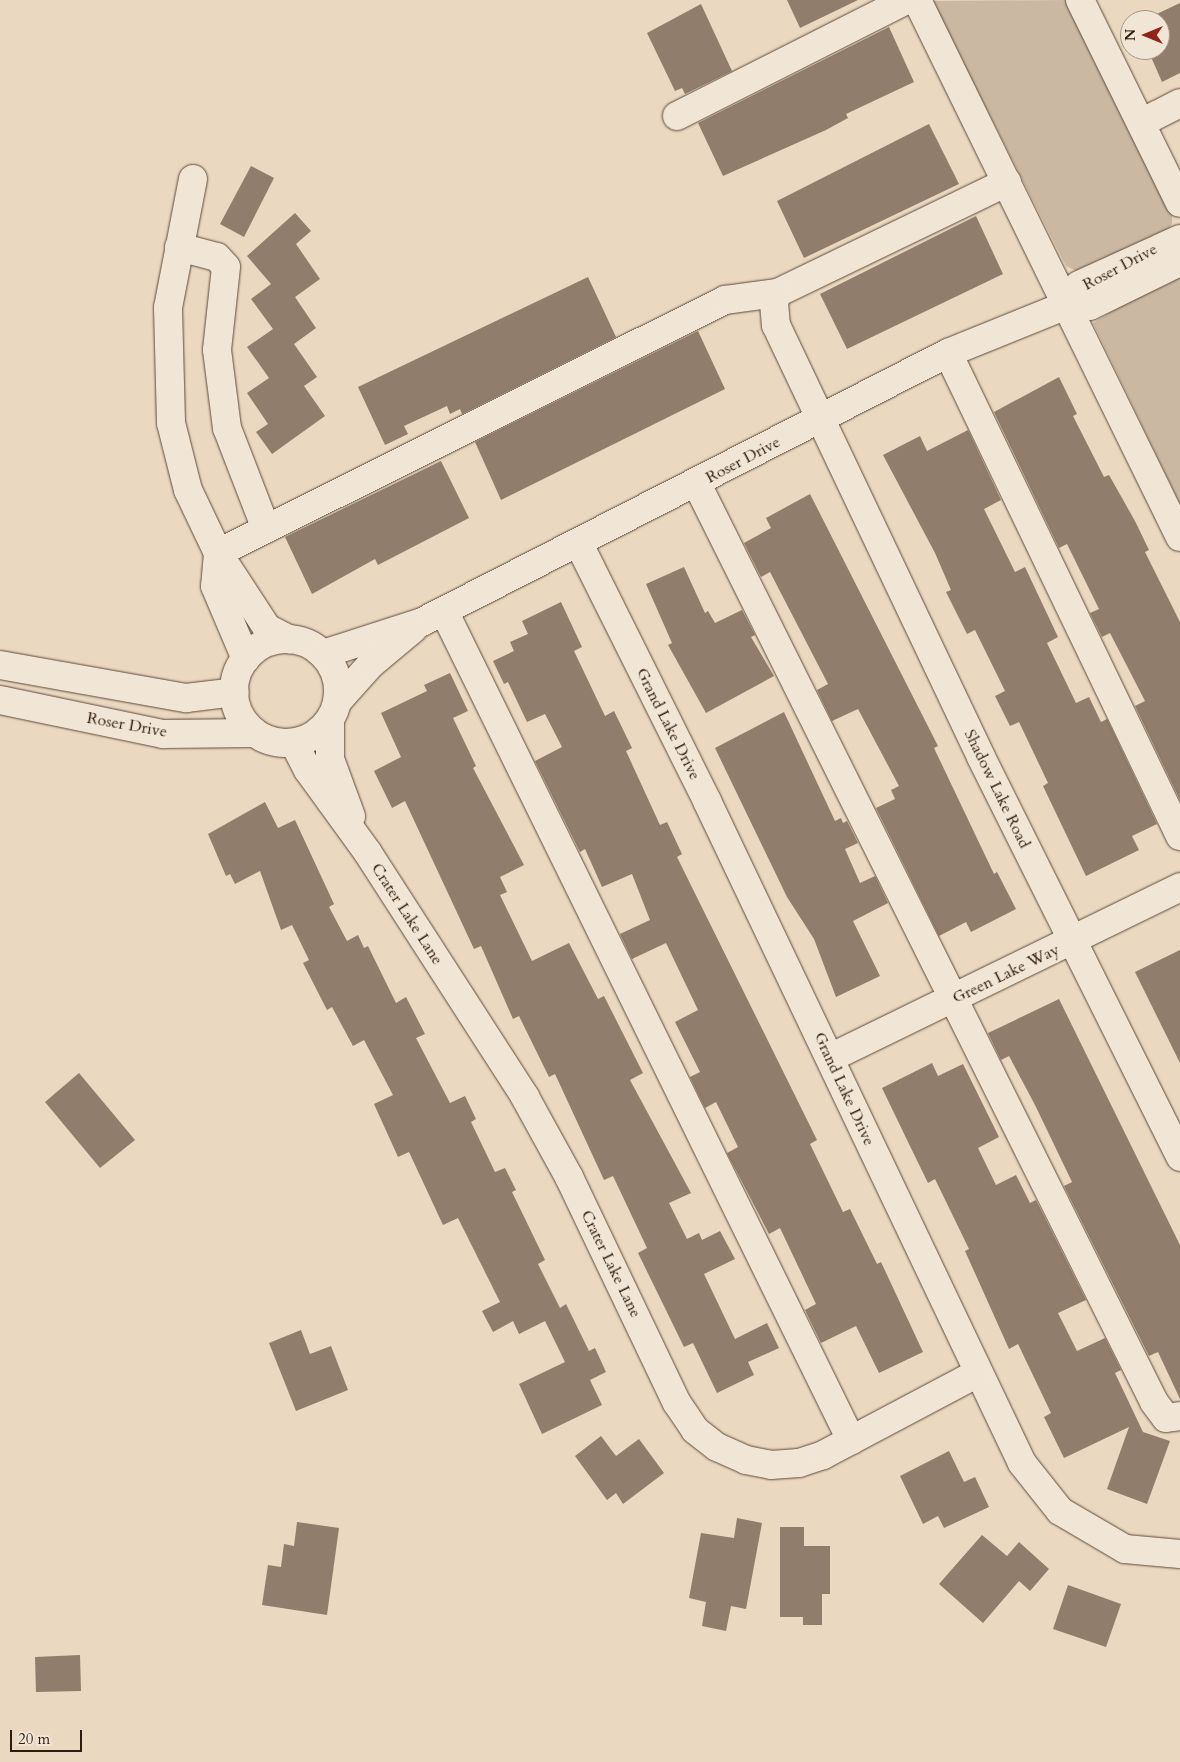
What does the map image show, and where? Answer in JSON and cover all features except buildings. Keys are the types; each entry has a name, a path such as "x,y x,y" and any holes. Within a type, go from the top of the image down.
{"street":[{"path":"677,116 907,0"},
{"path":"917,0 1180,537"},
{"path":"1080,0 1180,204"},
{"path":"1141,123 1180,103"},
{"path":"193,179 168,308 171,423 188,490 218,553 267,628 289,639 308,644 323,654 338,681 334,711 315,735 294,743 270,741 255,733 242,718 235,692 237,674 246,659 265,644 289,639"},
{"path":"218,553 725,300 778,293 1007,182"},
{"name":"Roser Drive","path":"1067,305 1079,285 1180,238"},
{"path":"179,247 217,257 226,266 217,350 226,428 266,529"},
{"name":"Roser Drive","path":"323,654 433,616 697,484 948,353 1067,305 1090,306 1180,262"},
{"name":"Shadow Lake Road","path":"778,293 774,303 776,325 822,418 981,757 1180,1157"},
{"path":"948,353 1180,836"},
{"path":"697,484 951,1000 1154,1402 1166,1418 1180,1416"},
{"name":"Grand Lake Drive","path":"579,544 830,1058 1022,1463 1060,1511 1125,1549 1180,1554"},
{"path":"218,553 215,586 246,659"},
{"path":"433,616 851,1440"},
{"name":"Roser Drive","path":"334,711 371,664 433,616"},
{"path":"0,665 186,698 235,692"},
{"name":"Roser Drive","path":"0,700 164,734 255,733"},
{"name":"Crater Lake Lane","path":"334,711 330,759 349,805 355,834"},
{"name":"Crater Lake Lane","path":"294,743 308,770 355,834 525,1097 569,1177 677,1402 695,1430 717,1447 746,1460 771,1465 799,1463 851,1440 978,1373"},
{"name":"Green Lake Way","path":"830,1058 1073,941 1180,887"}],"shaded area":[{"path":"1069,0 1172,207 1172,223 1164,239 1085,275 1066,266 932,1"},
{"path":"1176,272 1180,274 1180,504 1093,323"}]}
